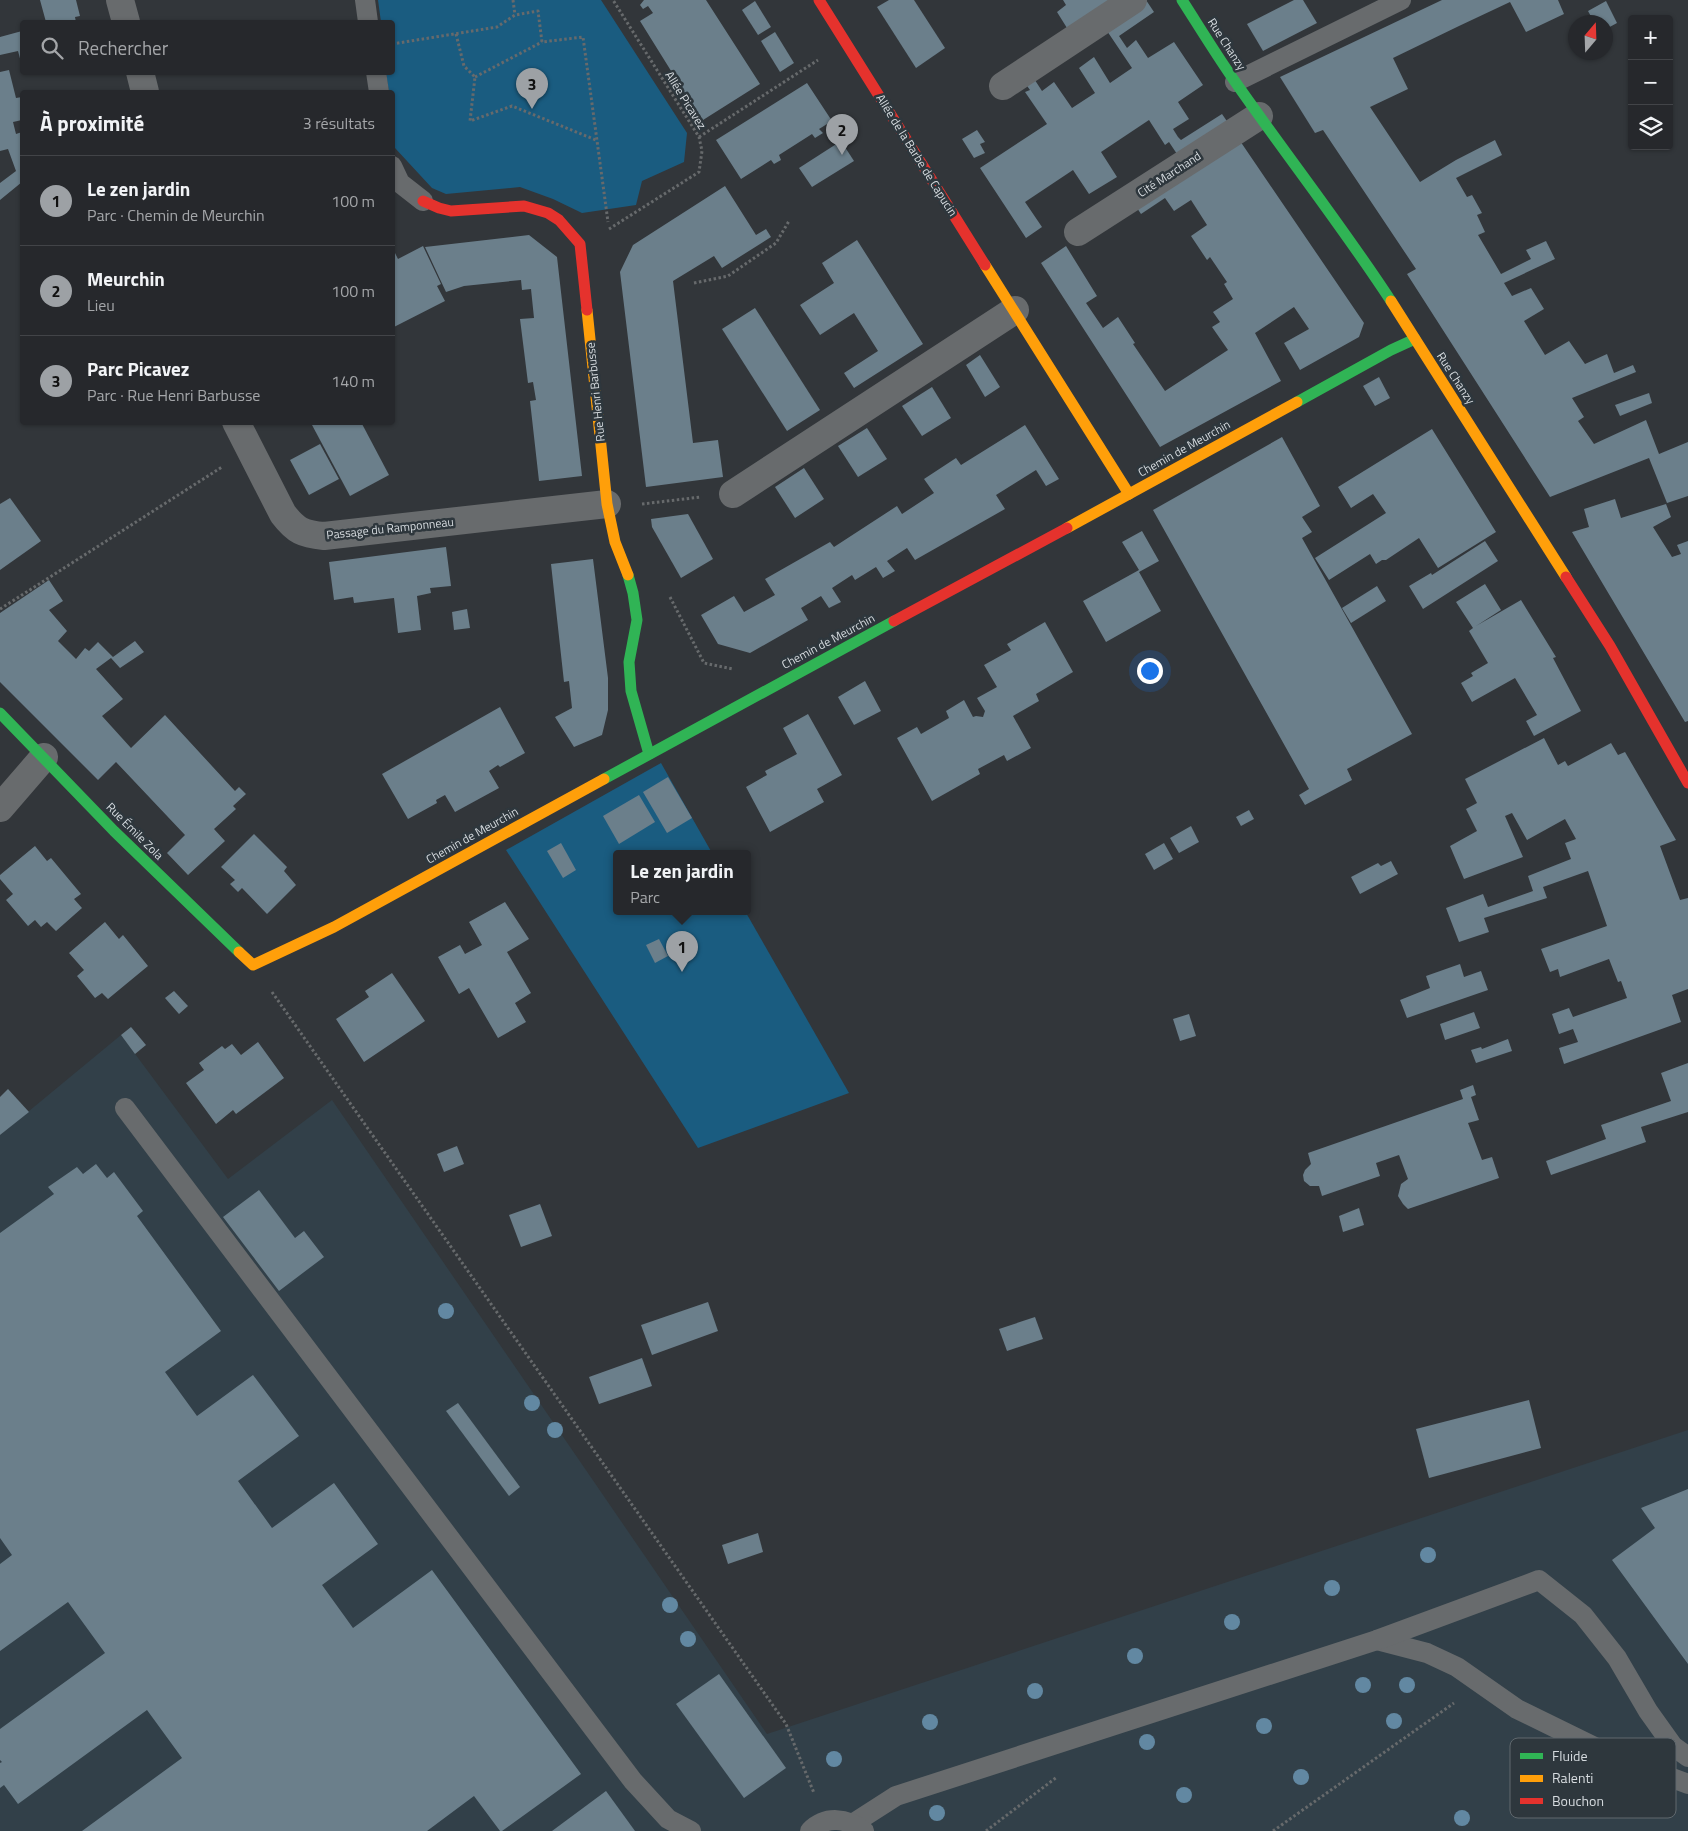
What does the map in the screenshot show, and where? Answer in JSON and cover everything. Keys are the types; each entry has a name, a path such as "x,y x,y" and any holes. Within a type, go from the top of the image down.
{"street":[{"path":"120,0 125,20"},
{"name":"Allée de la Barbe de Capucin","path":"819,0 1129,494"},
{"path":"1003,86 1133,0"},
{"name":"Rue Chanzy","path":"1182,0 1235,82 1318,194 1362,257 1415,339 1610,646 1688,783"},
{"path":"141,75 144,90"},
{"name":"Cité Marchand","path":"1078,232 1259,116"},
{"path":"423,201 441,209 459,211 507,204 528,205 546,211 558,218 580,244"},
{"name":"Rue Henri Barbusse","path":"580,244 607,504 615,542 633,593 637,620 629,662 631,691 649,754"},
{"path":"733,494 1015,310"},
{"name":"Chemin de Meurchin","path":"253,965 334,927 1391,350 1415,339"},
{"name":"Passage du Ramponneau","path":"238,425 283,514 292,526 306,534 324,536 607,504"},
{"name":"Rue Émile Zola","path":"0,713 114,831 253,965"},
{"path":"0,808 44,757"}],"lane":[{"path":"365,0 368,20"},
{"path":"1235,82 1401,0"},
{"path":"376,75 379,90"},
{"path":"395,172 400,183 423,201"},
{"path":"126,1108 633,1781 668,1819 691,1831"},
{"path":"818,1826 840,1820 859,1827 896,1796 1377,1640 1539,1580 1584,1616 1617,1658 1631,1684 1667,1738"},
{"path":"1377,1640 1427,1653 1457,1667 1516,1709 1576,1738"},
{"path":"1676,1748 1688,1757"},
{"path":"1676,1780 1688,1784"}],"path":[{"path":"514,0 515,15"},
{"name":"Allée Picavez","path":"580,244 609,229 699,172 702,152 699,137 613,0"},
{"path":"395,44 497,27 515,15 538,11 542,42"},
{"path":"456,34 464,66 475,77"},
{"path":"475,77 542,42 583,37 609,229"},
{"path":"699,137 846,42"},
{"path":"475,77 470,121 512,106 597,140"},
{"path":"694,282 728,276 776,243 789,221"},
{"path":"0,609 222,467 219,460"},
{"path":"634,504 733,494"},
{"path":"666,589 704,663 785,680"},
{"path":"253,965 786,1724 818,1826"},
{"path":"1273,1831 1459,1700"},
{"path":"986,1831 1075,1764 1085,1734"}],"shaded area":[{"path":"378,0 601,0 687,133 684,162 642,181 636,205 582,213 553,199 520,187 446,194 432,188 395,148 395,90 389,90 386,75 395,75 395,20 381,20"},
{"path":"661,763 710,850 613,850 613,915 747,915 849,1093 698,1148 506,850"},
{"path":"121,1035 228,1179 332,1100 767,1734 1688,1430 1688,1831 0,1831 0,1135"}],"building":[{"path":"40,0 76,0 80,16 75,17 76,20 45,20"},
{"path":"644,0 706,0 760,84 703,120 694,107 689,110 686,105 691,102 677,81 672,84 667,76 673,74 640,21 653,13 648,6 643,9 640,5"},
{"path":"889,0 914,0 945,48 916,68 877,7"},
{"path":"1063,0 1127,0 1072,36 1057,12 1066,5"},
{"path":"1146,0 1154,12 1119,36 1127,48 1136,40 1148,58 1174,42 1203,85 1178,102 1189,119 1173,129 1178,137 1181,140 1222,114 1233,130 1177,154 1169,142 1165,145 1149,120 1101,152 1117,177 1089,194 1073,170 1025,202 1042,227 1026,238 980,168 1047,124 1025,92 1030,90 1020,76 1029,71 1042,91 1054,82 1072,108 1095,93 1079,68 1094,57 1110,83 1132,68 1103,25"},
{"path":"1294,0 1303,0 1317,23 1263,51 1247,24"},
{"path":"1442,0 1558,0 1564,14 1526,32 1510,2 1459,26 1393,58 1408,89 1370,107 1420,182 1456,160 1495,140 1502,155 1456,178 1467,197 1472,195 1482,213 1477,215 1485,232 1478,235 1501,274 1531,259 1526,250 1546,241 1555,259 1504,283 1512,296 1531,288 1544,309 1524,321 1545,355 1569,341 1585,364 1607,354 1614,373 1633,365 1636,372 1572,398 1584,417 1578,421 1594,444 1646,420 1659,454 1688,442 1688,496 1667,503 1649,458 1550,497 1407,274 1416,269 1323,130 1315,133 1280,77"},
{"path":"755,1 771,27 758,35 742,10"},
{"path":"1606,1 1613,15 1590,15 1588,11"},
{"path":"1613,15 1617,23 1613,25"},
{"path":"20,32 20,58 18,51 0,55 0,37"},
{"path":"775,32 794,63 780,72 761,41"},
{"path":"9,70 16,98 20,97 20,120 13,122 16,134 20,133 20,184 0,200 0,183 16,171 8,149 0,151 0,72"},
{"path":"807,83 832,121 819,129 823,133 815,138 812,134 779,155 781,160 774,164 771,160 741,179 716,140"},
{"path":"977,130 985,142 980,144 985,153 974,158 962,139"},
{"path":"1236,135 1364,323 1359,337 1300,370 1284,343 1309,329 1294,307 1255,333 1281,381 1160,447 1041,263 1066,246 1097,296 1086,303 1103,328 1118,317 1135,343 1133,344 1165,391 1228,350 1212,327 1220,322 1213,312 1233,299 1224,284 1227,282 1210,257 1207,260 1191,236 1207,225 1191,200 1174,211 1165,198 1141,214 1133,202"},
{"path":"841,141 854,161 812,187 799,168"},
{"path":"725,186 756,235 766,229 771,237 722,268 714,256 673,281 693,443 718,440 723,477 646,487 620,272 633,245"},
{"path":"529,235 557,257 582,476 539,481 530,401 536,400 533,382 528,383 520,319 534,318 531,289 522,290 521,280 464,286 446,292 425,247"},
{"path":"857,240 923,344 854,388 844,373 878,351 854,313 820,335 800,305 834,283 822,263"},
{"path":"423,246 441,284 437,286 445,301 395,326 395,253 398,259"},
{"path":"755,308 820,410 787,431 722,329"},
{"path":"980,355 1000,387 985,397 966,365"},
{"path":"1379,377 1390,398 1375,406 1363,386"},
{"path":"932,387 951,418 922,436 902,406"},
{"path":"1649,393 1652,403 1620,416 1615,405"},
{"path":"312,425 363,425 389,475 350,496"},
{"path":"1025,425 1059,479 1046,486 1036,470 996,495 1005,509 915,560 907,548 887,561 895,571 883,578 876,567 855,580 852,575 832,588 841,602 829,608 821,596 801,608 808,620 750,653 718,644 701,615 734,596 744,612 775,595 765,579 830,542 834,547 897,506 902,514 934,493 924,479 956,458 961,465"},
{"path":"867,428 887,459 858,477 838,446"},
{"path":"1432,429 1496,532 1438,568 1419,538 1386,560 1376,564 1370,554 1329,580 1315,558 1386,513 1373,494 1351,508 1338,487"},
{"path":"1282,437 1320,506 1302,517 1312,532 1302,538 1412,734 1347,769 1352,780 1305,805 1299,795 1309,789 1153,510"},
{"path":"320,444 339,479 309,495 290,460"},
{"path":"804,468 824,499 795,518 775,487"},
{"path":"10,498 41,541 0,570 0,504"},
{"path":"1615,499 1621,518 1666,504 1671,517 1653,527 1672,557 1681,554 1677,545 1688,541 1688,721 1685,722 1572,532 1589,527 1584,509"},
{"path":"688,514 713,559 681,578 652,527 651,519"},
{"path":"1142,531 1159,561 1139,572 1161,611 1106,642 1083,601 1139,570 1122,542"},
{"path":"1485,541 1498,561 1423,609 1409,586 1431,573 1432,575"},
{"path":"446,547 451,586 430,588 431,593 417,596 421,630 398,633 394,598 354,603 353,597 334,600 329,562"},
{"path":"593,559 608,678 608,710 602,735 574,747 555,717 572,708 569,681 564,682 551,564"},
{"path":"49,580 63,601 49,610 67,631 58,641 76,659 85,648 89,651 98,642 113,657 135,641 144,652 120,668 111,658 96,669 123,699 102,716 131,748 165,715 235,791 239,787 246,794 233,806 236,809 214,829 225,841 188,875 167,853 185,835 116,762 98,780 0,682 0,613"},
{"path":"1485,584 1501,610 1476,626 1521,600 1556,657 1553,658 1581,711 1534,736 1526,721 1537,715 1515,678 1472,702 1461,683 1473,676 1471,673 1488,663 1469,631 1473,628 1456,602"},
{"path":"1377,586 1386,601 1351,623 1342,608"},
{"path":"467,609 470,628 454,630 452,612"},
{"path":"1045,622 1073,672 1036,694 1039,701 1013,716 1031,748 1007,761 1004,755 978,769 980,774 932,801 897,738 917,727 921,734 949,718 946,711 964,700 973,717 983,717 985,711 977,698 997,687 984,665 1011,650 1007,644"},
{"path":"865,681 881,711 854,725 838,697"},
{"path":"500,707 525,753 489,771 499,788 455,812 445,795 436,800 437,803 408,819 382,774"},
{"path":"808,714 842,775 817,789 824,802 770,832 746,787 767,775 765,771 797,754 783,728"},
{"path":"1544,738 1558,765 1565,761 1568,766 1611,743 1618,755 1625,752 1676,840 1660,846 1680,900 1688,898 1688,989 1672,995 1681,1022 1564,1064 1559,1048 1578,1042 1573,1029 1559,1034 1552,1014 1569,1008 1573,1017 1627,998 1621,981 1618,982 1609,959 1560,977 1558,969 1550,972 1541,949 1607,926 1588,871 1543,887 1547,898 1484,918 1489,932 1459,942 1446,908 1483,894 1488,907 1533,891 1528,876 1571,859 1565,843 1576,839 1565,819 1527,840 1512,813 1505,816 1523,857 1464,879 1450,846 1477,831 1466,809 1477,803 1465,779"},
{"path":"668,777 692,818 667,833 643,792"},
{"path":"639,795 655,822 619,844 603,816"},
{"path":"1249,810 1254,819 1241,826 1236,817"},
{"path":"1191,826 1199,842 1179,853 1170,838"},
{"path":"254,834 287,867 284,871 296,885 267,914 242,888 238,892 230,884 235,880 221,867"},
{"path":"561,843 576,870 563,878 547,851"},
{"path":"1164,843 1173,859 1154,870 1145,854"},
{"path":"35,846 47,861 51,858 81,894 74,899 82,908 56,931 47,922 41,927 35,920 28,926 6,900 13,894 0,879 0,875"},
{"path":"1391,861 1398,874 1360,894 1351,877 1378,863 1381,866"},
{"path":"505,902 529,939 507,952 531,993 515,1003 526,1022 498,1038 469,988 459,994 438,957 460,945 465,954 482,945 469,922"},
{"path":"105,922 119,939 123,935 148,966 108,999 102,993 95,998 77,976 84,970 69,953"},
{"path":"659,939 668,956 655,963 646,945"},
{"path":"1460,964 1464,977 1481,971 1488,990 1407,1018 1400,1000 1430,988 1426,976"},
{"path":"392,973 425,1021 364,1062 336,1019 369,997 365,991"},
{"path":"174,991 188,1006 179,1014 165,998"},
{"path":"1474,1012 1480,1028 1445,1040 1440,1024"},
{"path":"1189,1014 1196,1036 1180,1041 1173,1019"},
{"path":"131,1027 146,1045 135,1054 121,1035"},
{"path":"1508,1039 1512,1051 1476,1063 1471,1050 1481,1047 1482,1049"},
{"path":"258,1042 284,1078 236,1114 233,1110 216,1124 186,1083 204,1070 199,1063 222,1046 225,1049 232,1044 241,1055"},
{"path":"1688,1063 1688,1112 1641,1127 1646,1142 1551,1175 1546,1161 1606,1139 1601,1125 1671,1101 1661,1073"},
{"path":"1473,1085 1476,1095 1471,1097 1479,1120 1468,1123 1482,1160 1492,1157 1499,1178 1408,1209 1398,1196 1401,1184 1408,1179 1399,1155 1376,1163 1380,1176 1322,1196 1319,1186 1310,1186 1304,1181 1303,1175 1305,1170 1311,1164 1308,1153 1463,1099 1460,1090"},
{"path":"8,1089 29,1112 0,1135 0,1097"},
{"path":"457,1146 464,1164 444,1172 437,1154"},
{"path":"96,1164 107,1178 114,1172 143,1211 137,1216 221,1331 165,1372 197,1416 253,1375 299,1436 238,1481 272,1528 334,1483 378,1544 322,1585 353,1628 432,1570 581,1774 502,1831 500,1831 474,1796 427,1831 82,1831 182,1758 147,1710 18,1804 4,1785 0,1788 0,1763 2,1762 0,1760 0,1729 105,1653 68,1602 0,1651 0,1564 12,1555 0,1538 0,1233 54,1194 48,1187 77,1167 83,1174"},
{"path":"259,1190 295,1238 304,1231 324,1257 279,1291 223,1217"},
{"path":"540,1204 552,1236 521,1247 509,1215"},
{"path":"1359,1208 1364,1225 1343,1232 1339,1216"},
{"path":"708,1302 718,1331 652,1355 641,1325"},
{"path":"1035,1317 1043,1339 1007,1351 999,1329"},
{"path":"642,1358 652,1386 599,1404 589,1377"},
{"path":"1529,1400 1541,1448 1429,1478 1416,1429"},
{"path":"458,1403 520,1487 509,1496 446,1411"},
{"path":"1688,1489 1688,1664 1612,1560 1655,1528 1641,1508"},
{"path":"758,1533 763,1552 728,1564 722,1545"},
{"path":"719,1674 786,1768 744,1798 676,1704"},
{"path":"606,1791 635,1831 552,1831"}],"traffic: fast":[{"path":"1182,0 1236,83 1391,301"},
{"path":"1297,402 1391,350 1415,339"},
{"path":"628,575 637,620 629,662 631,691 649,754"},
{"path":"604,779 894,621"},
{"path":"0,713 114,831 239,952"}],"traffic: slow":[{"path":"985,265 1129,494"},
{"path":"1391,301 1566,577"},
{"path":"587,310 607,504 615,542 628,575"},
{"path":"1067,528 1297,402"},
{"path":"239,952 253,965 334,927 604,779"}],"traffic: jam":[{"path":"819,0 985,265"},
{"path":"423,201 451,211 524,206 548,213 559,220 580,244 587,310"},
{"path":"894,621 1067,528"},
{"path":"1566,577 1610,646 1688,783"}],"place":[{"name":"Parc Picavez","path":"532,109"},
{"name":"Meurchin","path":"842,155"},
{"name":"Le zen jardin","path":"682,972"}]}
